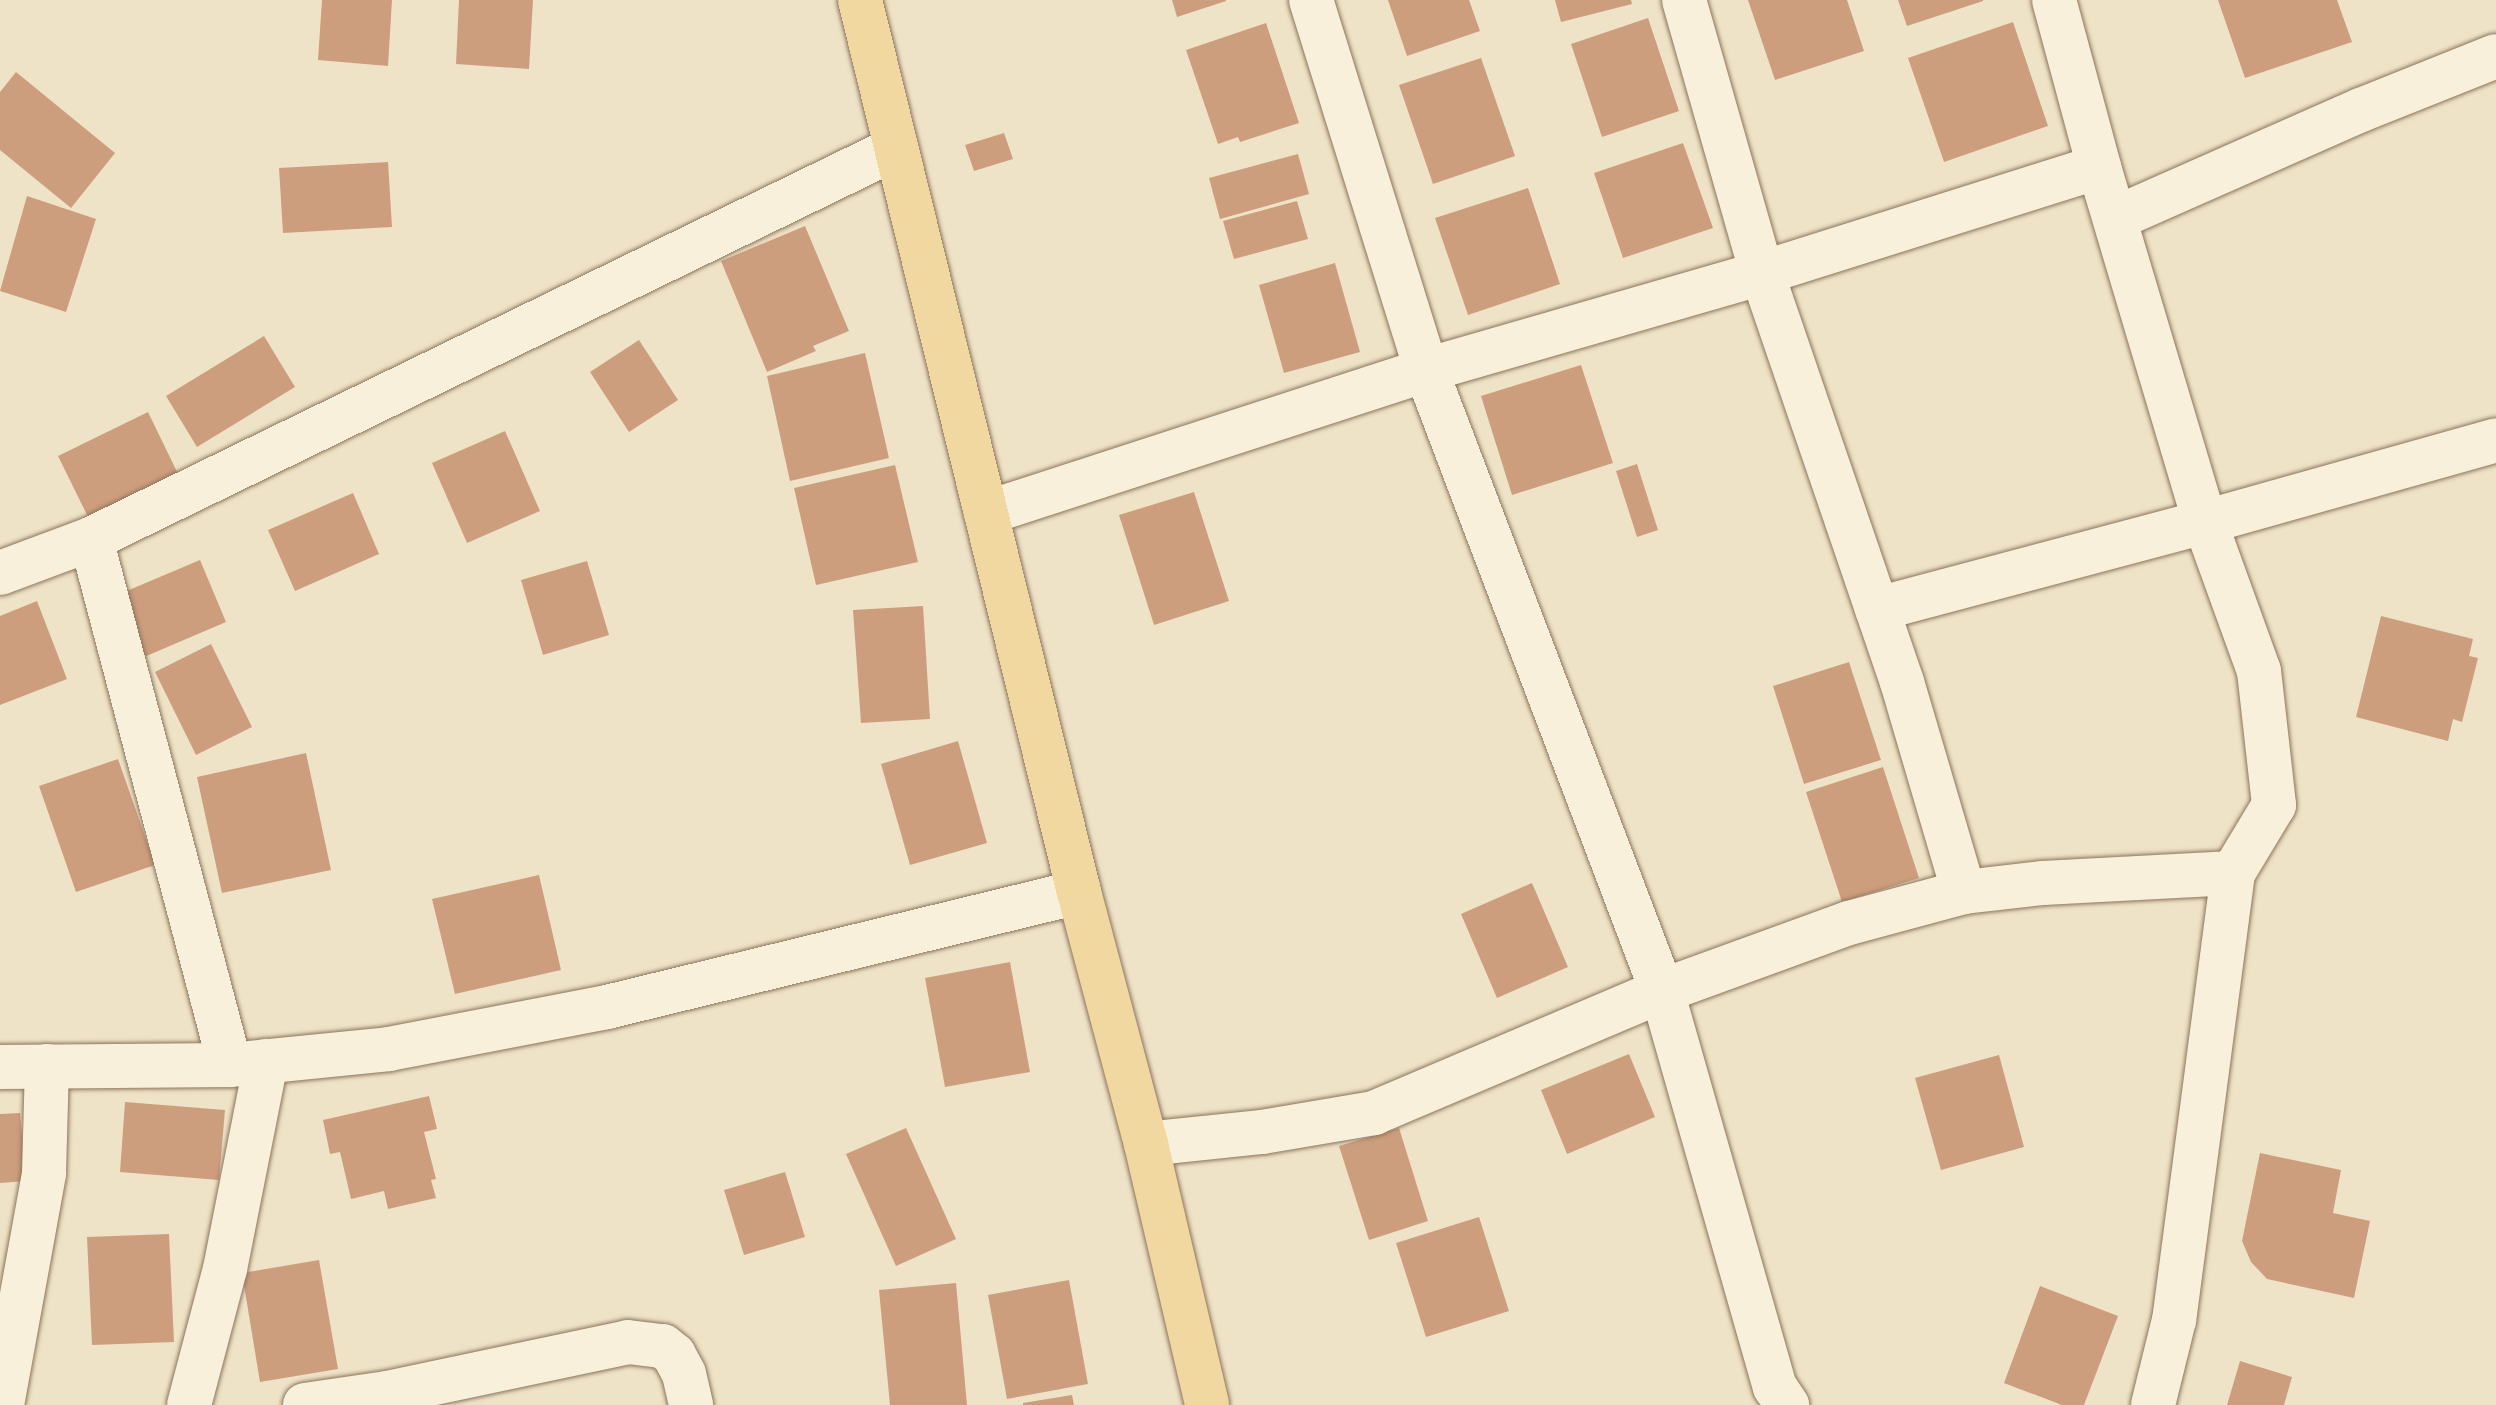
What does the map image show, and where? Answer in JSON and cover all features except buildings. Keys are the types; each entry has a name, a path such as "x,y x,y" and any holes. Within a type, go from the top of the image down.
{"main road":[{"path":"860,0 1079,892 1146,1144 1207,1405"}],"street":[{"path":"1311,0 1426,370 1662,991 1775,1387 1787,1405"},
{"path":"1684,0 1762,273 1877,609 1964,892"},
{"path":"2054,0 2099,167 2205,522 2259,671 2274,805 2233,873 2174,1320 2153,1405"},
{"path":"2116,218 2361,110 2496,56"},
{"path":"0,573 91,539 896,148"},
{"path":"986,513 1426,370 1762,273 2099,167"},
{"path":"1877,609 2205,522 2496,440"},
{"path":"91,539 248,1063 225,1269 189,1405"},
{"path":"1146,1144 1262,1132 1374,1113 1662,991 1849,923 1964,892 2043,883 2233,873"},
{"path":"0,1067 248,1063 389,1049 607,1007 1079,892"},
{"path":"2,1405 44,1173 47,1066"},
{"path":"323,1404 628,1342 663,1346 674,1355 684,1374 691,1405"}]}
